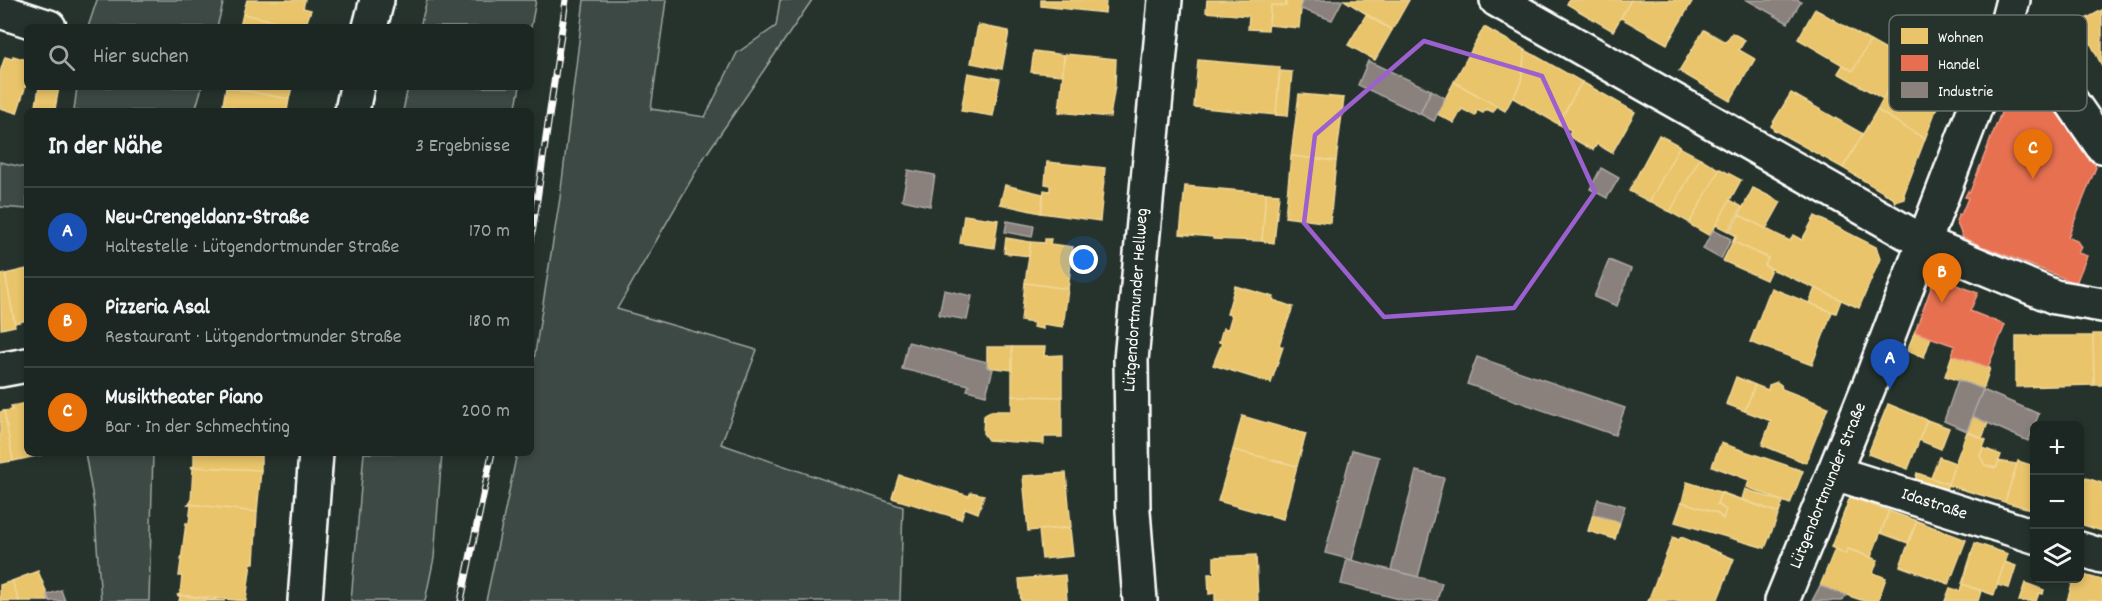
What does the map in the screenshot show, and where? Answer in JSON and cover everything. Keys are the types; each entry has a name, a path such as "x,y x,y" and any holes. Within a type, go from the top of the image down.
{"street":[{"path":"371,24 377,0"},
{"name":"Lütgendortmunder Hellweg","path":"1140,601 1133,511 1131,360 1165,0"},
{"path":"1497,0 1925,243 2055,297 2102,305"},
{"path":"0,11 40,24"},
{"path":"353,108 356,90"},
{"name":"Lütgendortmunder Straße","path":"1782,601 1835,473 1974,111"},
{"path":"2078,111 2102,146"},
{"path":"0,370 24,366"},
{"path":"305,601 316,456"},
{"name":"Idastraße","path":"1835,473 2030,535"},
{"path":"2084,551 2102,556"}],"highlighted area":[{"path":"1424,41 1542,76 1595,192 1514,308 1384,317 1304,223 1315,135"}],"shaded area":[{"path":"97,0 224,0 218,24 89,24"},
{"path":"427,0 536,0 532,24 421,24"},
{"path":"584,0 666,0 651,109 705,117 737,53 776,26 780,0 812,0 705,156 617,309 757,350 721,444 903,507 900,601 486,601 516,456 534,456 534,359 560,198"},
{"path":"77,90 201,90 196,108 74,108"},
{"path":"407,90 519,90 516,108 404,108"},
{"path":"0,162 24,167 24,209 0,207"},
{"path":"86,456 153,456 149,601 101,601 94,504"},
{"path":"364,456 442,456 434,558 425,601 351,601"}],"building: Wohnen":[{"path":"247,0 305,0 303,8 311,10 306,24 291,24 243,14"},
{"path":"1041,0 1106,0 1105,13 1041,6"},
{"path":"1207,0 1286,0 1286,6 1271,5 1268,30 1248,29 1249,16 1206,12"},
{"path":"1286,0 1302,0 1299,28 1269,25 1271,5 1286,6"},
{"path":"1344,0 1409,0 1392,30"},
{"path":"1569,0 1631,0 1613,31 1567,4"},
{"path":"1631,0 1693,0 1667,44 1621,18"},
{"path":"1815,9 1870,41 1853,71 1798,39"},
{"path":"2102,10 2102,66 2087,36 2087,18"},
{"path":"243,14 288,24 241,24"},
{"path":"1366,15 1392,30 1375,60 1348,45"},
{"path":"978,25 1009,31 1002,69 971,63"},
{"path":"1484,27 1525,50 1521,82 1505,111 1454,82"},
{"path":"1704,30 1726,42 1732,33 1745,40 1739,50 1755,59 1730,101 1679,71"},
{"path":"1870,41 1889,52 1889,88 1883,99 1838,73 1843,65 1853,71"},
{"path":"1525,50 1582,82 1558,124 1513,98 1521,82"},
{"path":"1034,51 1064,55 1062,75 1031,72"},
{"path":"1065,54 1116,59 1110,117 1059,112"},
{"path":"13,56 24,59 24,90 17,113 0,108 0,72 5,57 12,59"},
{"path":"1198,60 1280,67 1276,115 1194,107"},
{"path":"1280,71 1292,72 1288,116 1276,115"},
{"path":"968,73 1000,79 993,116 961,111"},
{"path":"1454,82 1497,106 1493,112 1486,109 1483,113 1477,110 1475,116 1462,109 1454,123 1437,114"},
{"path":"1582,82 1635,112 1612,153 1597,144 1593,150 1568,136 1571,130 1558,124"},
{"path":"1889,88 1889,111 1936,111 1925,139 1877,110"},
{"path":"39,90 58,90 55,108 36,106"},
{"path":"226,90 242,90 289,99 288,108 233,108 223,105"},
{"path":"242,90 291,90 289,99"},
{"path":"1791,93 1863,134 1843,168 1774,130 1771,126"},
{"path":"1299,94 1344,98 1336,161 1291,156"},
{"path":"1877,110 1925,139 1904,194 1905,199 1895,202 1893,198 1843,168"},
{"path":"1659,135 1680,146 1650,202 1629,191"},
{"path":"1679,147 1700,158 1670,212 1650,201"},
{"path":"1291,156 1336,161 1330,223 1285,217"},
{"path":"1700,158 1720,170 1690,223 1670,212"},
{"path":"1047,162 1105,168 1100,221 1041,213 1044,190 1050,191 1050,185 1045,184"},
{"path":"1720,169 1741,180 1710,236 1689,224"},
{"path":"1005,185 1043,194 1041,213 1000,204"},
{"path":"1185,186 1266,193 1262,241 1213,239 1213,237 1180,234"},
{"path":"1753,188 1781,202 1766,229 1739,215"},
{"path":"1266,193 1279,194 1274,243 1262,241"},
{"path":"1730,200 1742,207 1728,231 1716,225"},
{"path":"964,215 998,220 994,248 960,243"},
{"path":"1739,215 1790,241 1793,235 1802,240 1815,216 1876,247 1880,259 1859,308 1765,266 1768,258 1734,242 1737,236 1729,232"},
{"path":"1736,235 1734,242 1768,258 1765,266 1771,269 1766,280 1723,261"},
{"path":"1006,238 1031,242 1029,256 1004,253"},
{"path":"1045,239 1051,239 1050,244 1073,247 1068,289 1025,283 1031,242 1045,243"},
{"path":"24,270 24,321 15,323 5,274"},
{"path":"5,274 15,326 1,329 0,275"},
{"path":"1025,283 1068,289 1063,327 1043,324 1043,329 1033,327 1034,323 1021,321"},
{"path":"1235,286 1274,297 1273,300 1293,307 1279,345 1283,347 1271,383 1213,365 1222,343 1219,342 1223,328 1228,329 1232,315 1227,314"},
{"path":"1771,288 1832,312 1812,365 1750,342"},
{"path":"1815,288 1841,300 1836,313 1809,303"},
{"path":"1915,331 1931,337 1924,357 1907,351"},
{"path":"2093,334 2102,334 2102,385 2094,385"},
{"path":"2016,336 2093,336 2094,385 2016,387"},
{"path":"987,347 1012,347 1012,370 987,367"},
{"path":"1012,347 1045,347 1044,356 1062,355 1062,397 1012,396"},
{"path":"1952,355 1990,368 1983,389 1945,376"},
{"path":"1736,377 1755,385 1745,411 1726,404"},
{"path":"1777,382 1782,389 1828,407 1806,463 1762,445 1771,421 1745,411 1755,385 1768,390 1769,385"},
{"path":"1012,396 1062,397 1062,437 1044,437 1044,444 988,440 983,433 984,416 991,411 1012,411"},
{"path":"24,404 24,456 36,456 13,461 4,411 12,410 11,406"},
{"path":"1888,404 1927,420 1908,469 1868,454"},
{"path":"4,411 13,461 0,463 0,412"},
{"path":"1242,416 1306,434 1297,466 1233,450"},
{"path":"1972,416 1988,423 1982,438 1967,431"},
{"path":"1927,420 1949,428 1941,449 1919,440"},
{"path":"1967,432 1986,440 1980,456 1985,465 1996,468 1998,461 2017,464 2005,502 1947,485"},
{"path":"1721,443 1803,471 1790,504 1747,487 1749,480 1712,466"},
{"path":"1983,448 2001,455 1996,468 1985,465 1980,456"},
{"path":"1233,450 1297,466 1283,519 1218,501"},
{"path":"194,456 261,456 261,470 191,467 194,466"},
{"path":"1939,457 1955,463 1948,484 1931,478"},
{"path":"2018,461 2030,465 2030,509 2005,502"},
{"path":"191,467 261,470 257,512 188,504 191,502 193,469"},
{"path":"1066,473 1071,527 1028,531 1023,476"},
{"path":"1917,473 1948,484 1943,498 1913,487"},
{"path":"899,475 969,496 971,492 984,495 978,513 965,508 961,519 892,498"},
{"path":"2084,477 2102,483 2102,531 2084,525"},
{"path":"1687,482 1723,493 1748,502 1721,493 1717,504 1726,510 1723,519 1717,513 1682,502"},
{"path":"1745,489 1783,502 1779,513 1742,499"},
{"path":"1721,493 1779,513 1765,548 1675,522 1682,502 1717,513 1723,519 1726,510 1717,504"},
{"path":"1850,497 1889,511 1871,557 1848,549 1846,554 1831,547"},
{"path":"188,504 257,512 254,563 251,563 246,601 177,595 180,594 182,576 179,576 186,523 189,523 191,505"},
{"path":"1889,511 1917,521 1908,543 1881,533"},
{"path":"1593,514 1620,522 1615,539 1588,531"},
{"path":"1917,521 1966,540 1949,584 1900,566"},
{"path":"1070,528 1073,556 1042,559 1039,530"},
{"path":"1673,537 1679,540 1681,537 1734,559 1717,601 1648,601"},
{"path":"1975,543 2008,554 1994,595 1962,584"},
{"path":"1835,549 1846,554 1848,549 1878,560 1873,573 1886,578 1878,601 1864,601 1820,586"},
{"path":"1256,555 1258,601 1215,601 1215,593 1209,594 1208,574 1214,574 1214,557"},
{"path":"2005,562 2016,566 2009,588 1997,585"},
{"path":"38,571 50,601 19,601 12,581"},
{"path":"1065,575 1067,601 1021,601 1019,579"},
{"path":"2084,575 2102,580 2102,601 2067,601 2072,583 2084,583"},
{"path":"12,581 19,601 0,601 0,585"},
{"path":"2025,583 2044,590 2043,594 2039,593 2036,601 2019,601"},
{"path":"1962,584 1981,591 1978,601 1945,601 1950,588 1960,591"},
{"path":"177,595 225,601 179,601 180,597"}],"building: Handel":[{"path":"2002,111 2057,111 2096,167 2068,237 2077,241 2081,247 2078,253 2087,256 2076,283 1985,247 1982,254 1975,251 1978,244 1963,238 1956,221 1968,198 1965,197 1968,191 1970,192"},
{"path":"1935,277 1978,293 1970,311 2005,325 1988,367 1952,355 1955,346 1915,332"}],"building: Industrie":[{"path":"1302,0 1342,1 1332,20 1301,9"},
{"path":"1747,0 1798,0 1801,2 1788,23"},
{"path":"1368,61 1431,90 1420,114 1358,85"},
{"path":"1431,90 1445,98 1434,121 1420,114"},
{"path":"1601,168 1619,178 1607,198 1590,189"},
{"path":"908,170 935,175 930,206 902,200"},
{"path":"1007,221 1034,226 1032,237 1005,232"},
{"path":"1713,230 1731,239 1721,259 1703,249"},
{"path":"1609,260 1631,269 1617,306 1594,297"},
{"path":"944,290 972,296 967,320 939,315"},
{"path":"908,342 987,362 987,367 993,369 986,395 967,390 969,385 902,369"},
{"path":"1477,357 1625,408 1615,435 1467,384"},
{"path":"1958,380 1983,389 1967,431 1944,421"},
{"path":"1983,390 2039,414 2036,421 2030,421 2028,441 1972,416"},
{"path":"1352,450 1379,457 1352,560 1325,553"},
{"path":"1416,471 1444,478 1418,577 1391,570"},
{"path":"1598,499 1625,506 1620,522 1593,514"},
{"path":"1347,559 1442,583 1437,601 1407,601 1341,584"},
{"path":"1820,586 1846,595 1842,601 1812,601"},
{"path":"61,590 65,601 50,601 47,595"}],"railway":[{"path":"534,220 566,0"},
{"path":"461,601 491,456"}],"place":[{"name":"Musiktheater Piano","path":"2033,179"},
{"name":"Pizzeria Asal","path":"1942,303"},
{"name":"Neu-Crengeldanz-Straße","path":"1890,389"}]}
